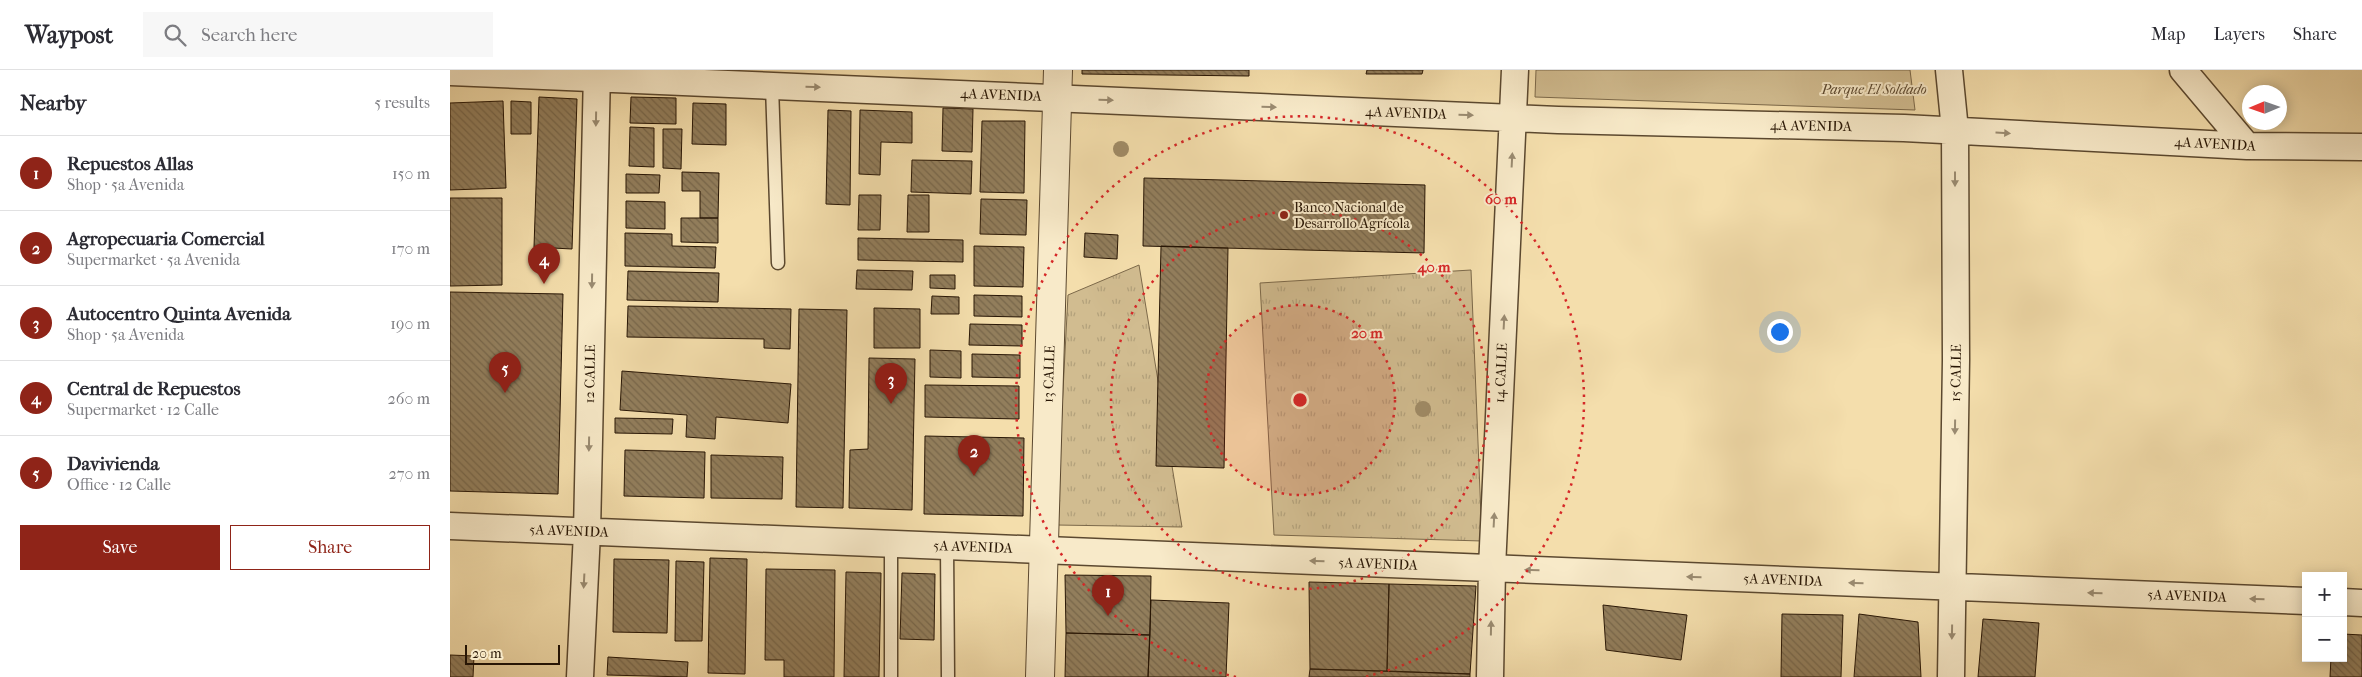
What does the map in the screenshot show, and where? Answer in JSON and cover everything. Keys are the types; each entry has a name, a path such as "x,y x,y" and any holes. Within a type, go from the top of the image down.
{"street":[{"name":"13 CALLE","path":"1040,677 1058,70"},
{"name":"14 CALLE","path":"1490,677 1492,568 1515,70"},
{"name":"15 CALLE","path":"1949,70 1955,130 1956,360 1951,677"},
{"path":"2183,70 2248,146"},
{"name":"4A AVENIDA","path":"450,72 597,74 772,86 1514,117 1955,130 2248,146 2362,147"},
{"name":"12 CALLE","path":"580,677 587,532 597,74"},
{"name":"5A AVENIDA","path":"450,526 2302,601"},
{"path":"2347,602 2362,603"}],"lane":[{"path":"772,86 778,263"},
{"path":"891,677 892,544"},
{"path":"947,546 948,677"}],"green space":[{"name":"Parque El Soldado","path":"1536,70 1910,70 1915,110 1535,97"},
{"path":"1139,265 1182,527 1056,525 1068,295"},
{"path":"1471,270 1482,541 1274,535 1260,283"}],"building":[{"path":"1082,70 1249,70 1249,76 1082,74"},
{"path":"1367,70 1423,70 1422,74 1366,74"},
{"path":"539,97 577,99 572,249 534,247"},
{"path":"631,97 676,98 676,124 630,123"},
{"path":"503,101 506,188 450,190 450,103"},
{"path":"511,101 531,102 531,134 511,134"},
{"path":"693,103 726,104 726,145 692,144"},
{"path":"943,108 973,109 972,152 942,151"},
{"path":"828,110 851,111 850,205 826,204"},
{"path":"860,110 912,112 912,143 881,142 880,175 859,174"},
{"path":"982,121 1025,121 1024,193 980,192"},
{"path":"630,127 654,128 654,167 629,166"},
{"path":"663,129 682,129 681,169 663,168"},
{"path":"912,160 972,161 971,194 911,192"},
{"path":"682,172 719,173 718,218 700,218 700,191 682,191"},
{"path":"626,174 660,175 659,193 626,193"},
{"name":"Banco Nacional de Desarrollo Agrícola","path":"1144,178 1425,185 1424,253 1143,246"},
{"path":"859,195 881,195 880,230 858,230"},
{"path":"908,195 929,195 929,232 907,232"},
{"path":"450,198 502,198 502,285 450,286"},
{"path":"981,199 1027,200 1026,235 980,234"},
{"path":"626,201 665,202 665,229 626,228"},
{"path":"681,218 718,218 718,243 681,242"},
{"path":"625,233 672,234 672,246 716,247 715,268 625,266"},
{"path":"1085,233 1118,235 1117,259 1084,257"},
{"path":"858,238 963,240 963,262 858,260"},
{"path":"974,246 1024,247 1023,287 974,286"},
{"path":"1161,246 1228,248 1224,468 1156,466"},
{"path":"857,270 913,271 912,290 856,289"},
{"path":"628,271 719,273 718,302 627,300"},
{"path":"930,275 955,275 955,289 930,288"},
{"path":"450,292 563,294 558,494 450,491"},
{"path":"974,295 1022,296 1022,317 974,316"},
{"path":"932,296 959,297 959,314 931,314"},
{"path":"628,306 791,309 790,349 764,348 764,339 627,337"},
{"path":"874,308 920,309 920,348 874,348"},
{"path":"799,309 847,310 843,508 796,507"},
{"path":"970,324 1022,325 1022,346 969,345"},
{"path":"930,350 961,351 961,378 930,377"},
{"path":"972,354 1020,355 1020,378 972,377"},
{"path":"869,358 915,359 912,510 849,508 850,450 868,449"},
{"path":"622,371 791,384 788,423 716,417 715,439 686,437 687,415 620,410"},
{"path":"925,385 1019,386 1019,419 925,417"},
{"path":"615,418 673,419 672,434 615,433"},
{"path":"925,436 1024,438 1023,516 924,514"},
{"path":"625,450 705,452 704,498 624,496"},
{"path":"711,455 783,457 782,499 711,498"},
{"path":"710,558 747,559 745,674 708,673"},
{"path":"614,559 669,560 667,633 613,632"},
{"path":"676,561 704,562 702,641 675,641"},
{"path":"766,569 835,570 834,677 784,677 784,660 765,660"},
{"path":"846,572 881,573 879,677 844,677"},
{"path":"902,573 935,574 934,640 900,639"},
{"path":"1065,575 1151,576 1150,635 1066,633"},
{"path":"1309,582 1389,584 1387,671 1310,669"},
{"path":"1389,584 1476,586 1470,674 1387,671"},
{"path":"1151,600 1229,603 1226,677 1148,677"},
{"path":"1603,605 1687,615 1681,660 1606,650"},
{"path":"1782,614 1843,615 1841,677 1781,677"},
{"path":"1859,614 1918,622 1921,677 1854,677"},
{"path":"1983,619 2039,623 2035,677 1978,677"},
{"path":"1066,633 1150,635 1148,677 1065,677"},
{"path":"2347,634 2362,635 2362,677 2330,677 2331,662 2347,662"},
{"path":"450,655 474,656 473,677 450,677"},
{"path":"608,657 688,662 687,677 607,675"},
{"path":"1310,669 1470,674 1470,677 1309,677"}],"place":[{"name":"Banco Nacional de Desarrollo Agrícola","path":"1284,215"},
{"name":"Central de Repuestos","path":"544,284"},
{"name":"Davivienda","path":"505,393"},
{"name":"Autocentro Quinta Avenida","path":"891,404"},
{"name":"Agropecuaria Comercial","path":"974,476"},
{"name":"Repuestos Allas","path":"1108,616"}]}
